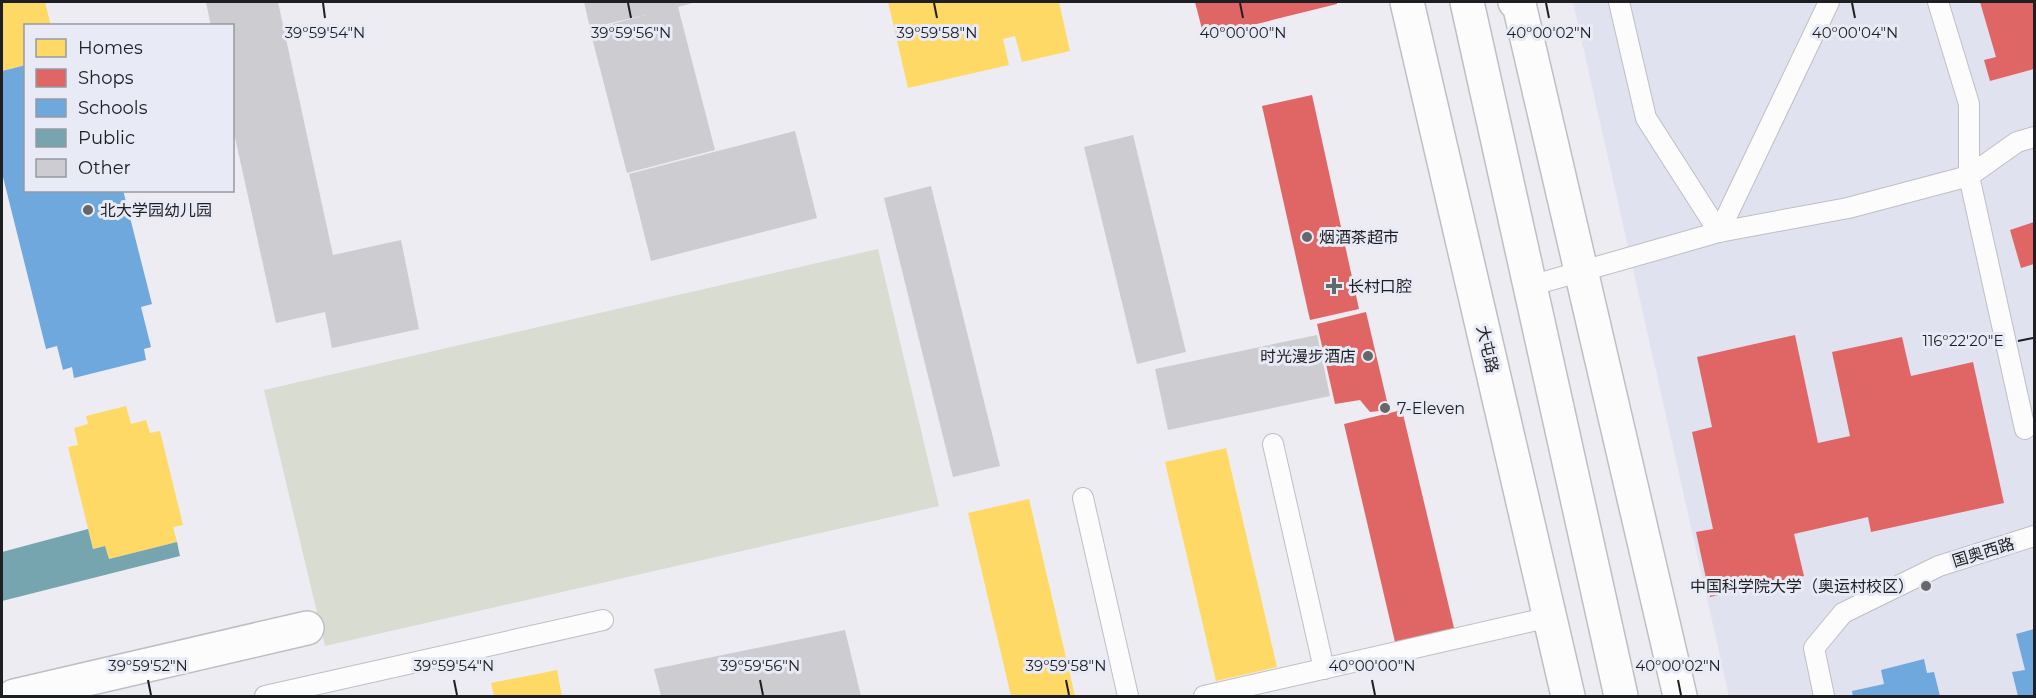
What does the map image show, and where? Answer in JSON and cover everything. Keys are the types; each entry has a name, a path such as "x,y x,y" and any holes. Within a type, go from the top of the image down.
{"main road":[{"name":"大屯路","path":"1407,2 1569,696"},
{"path":"1467,2 1621,696"},
{"path":"1515,2 1519,4 1680,696"},
{"path":"14,696 307,628"}],"lane":[{"path":"1619,2 1646,118 1719,232"},
{"path":"1719,232 1829,2"},
{"path":"1938,2 1968,104 1969,176 2025,429"},
{"path":"1530,285 1719,232 1848,208 1969,176 2017,142 2034,137"},
{"path":"1272,444 1324,669"},
{"path":"1083,498 1128,696"},
{"name":"国奥西路","path":"1824,696 1814,648 1843,613 1939,566 2034,536"},
{"path":"1204,696 1550,617"},
{"path":"265,696 603,620"}],"shaded area":[{"path":"1573,2 2034,2 2034,696 1729,696"},
{"path":"878,249 939,506 325,646 264,390"}],"building: Homes":[{"path":"2,2 45,2 50,24 24,24 24,66 2,71"},
{"path":"888,2 1059,2 1070,51 1022,62 1015,36 1003,39 1009,65 908,88"},
{"path":"126,406 131,424 146,420 150,433 160,431 183,525 173,527 177,542 109,559 105,546 93,549 68,447 78,445 74,428 88,424 86,416"},
{"path":"1226,448 1277,667 1216,681 1165,462"},
{"path":"1029,499 1075,696 1011,696 968,513"},
{"path":"557,670 562,696 494,696 491,683"}],"building: Shops":[{"path":"1195,2 1337,2 1337,4 1204,37"},
{"path":"1980,2 2034,2 2034,69 1990,81 1984,60 1996,57"},
{"path":"1312,95 1359,309 1310,320 1262,106"},
{"path":"2034,222 2034,264 2021,268 2010,230"},
{"path":"1366,312 1389,410 1370,412 1360,400 1335,404 1317,324"},
{"path":"1795,335 1818,443 1850,436 1832,352 1902,337 1911,376 1973,362 2004,503 1871,532 1868,517 1794,534 1804,576 1710,597 1696,532 1713,529 1692,432 1712,427 1697,357"},
{"path":"1402,410 1454,628 1395,642 1344,424"}],"building: Schools":[{"path":"24,66 24,192 124,192 152,304 141,307 151,347 144,349 146,360 74,378 72,367 63,370 57,346 46,349 2,173 2,71"},
{"path":"2034,629 2034,696 2018,696 2012,672 2025,670 2016,634"},
{"path":"1924,659 1927,673 1934,672 1940,696 1853,696 1852,691 1884,684 1881,670"}],"building: Public":[{"path":"88,529 93,549 105,546 109,559 177,542 180,556 2,601 2,552"}],"building: Other":[{"path":"206,2 278,2 333,255 401,240 419,329 332,348 325,312 276,323 234,133 234,24 211,24"},
{"path":"584,2 696,2 678,7 715,150 627,173 590,30 649,14 590,28"},
{"path":"795,131 817,218 651,261 629,174"},
{"path":"1133,135 1186,352 1137,364 1084,147"},
{"path":"931,186 1000,466 953,477 884,198"},
{"path":"1317,335 1330,396 1168,430 1155,369"},
{"path":"845,630 861,696 661,696 654,669"}],"place":[{"name":"北大学园幼儿园","path":"88,210"},
{"name":"烟酒茶超市","path":"1307,237"},
{"name":"长村口腔","path":"1334,286"},
{"name":"时光漫步酒店","path":"1368,356"},
{"name":"7-Eleven","path":"1385,408"},
{"name":"中国科学院大学（奥运村校区）","path":"1926,586"}]}
